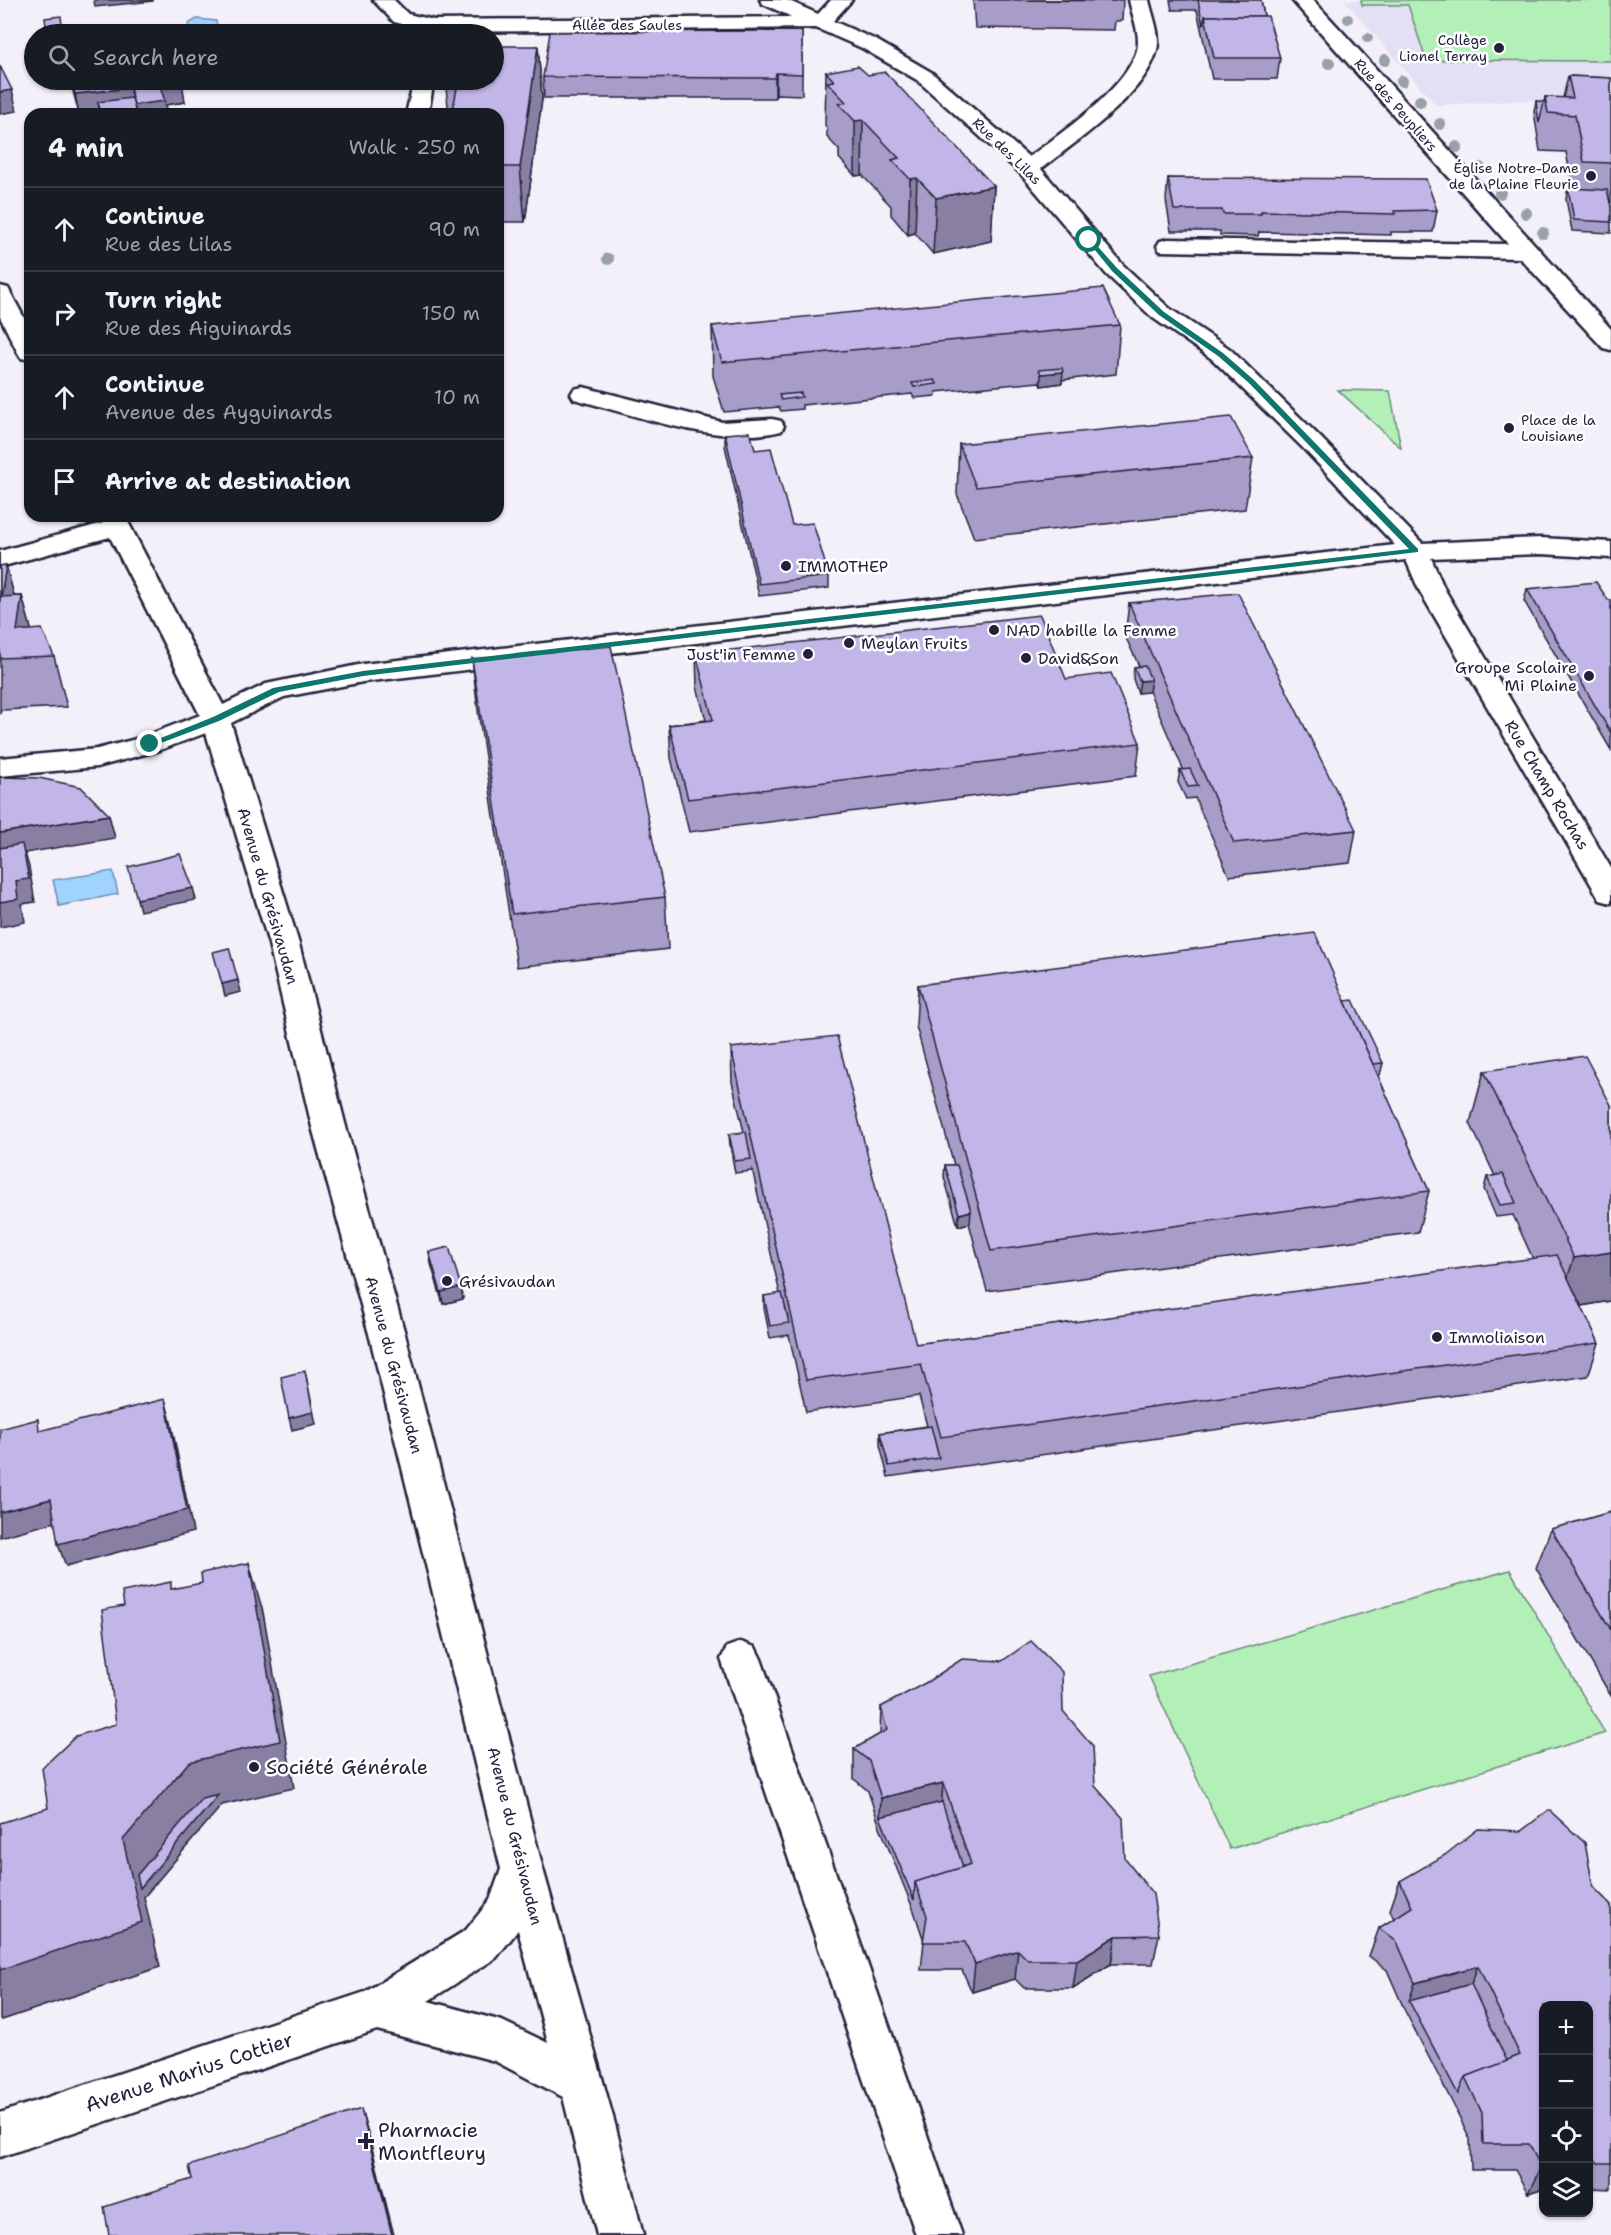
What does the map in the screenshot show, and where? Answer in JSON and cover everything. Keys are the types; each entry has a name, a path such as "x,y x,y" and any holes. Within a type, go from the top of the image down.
{"street":[{"name":"Allée des Saules","path":"383,0 400,18 416,24"},
{"name":"Rue des Lilas","path":"770,0 869,44 924,76 1028,168 1115,270 1161,313 1221,354 1252,382 1415,551"},
{"path":"820,23 842,0"},
{"path":"1028,168 1108,102 1140,65 1148,49 1139,0"},
{"name":"Rue des Peupliers","path":"1302,0 1525,251 1611,343"},
{"name":"Allée des Saules","path":"504,29 820,23"},
{"path":"418,108 422,90"},
{"path":"1168,246 1525,251"},
{"path":"0,293 24,341"},
{"path":"583,394 723,429 772,426"},
{"path":"0,559 112,522"},
{"name":"Avenue du Grésivaudan","path":"116,522 216,719 284,944 328,1127 390,1346 522,1869 620,2235"},
{"path":"0,767 97,758 150,744 216,719 276,690 363,673 1415,551 1540,546 1611,550"},
{"name":"Rue Champ Rochas","path":"1415,551 1438,600 1611,893"},
{"path":"741,1659 939,2235"},
{"name":"Avenue Marius Cottier","path":"0,2135 377,2010 481,1944 507,1911 522,1869"},
{"path":"377,2010 502,2042 580,2082"}],"shaded area":[{"name":"Collège Lionel Terray","path":"1344,0 1611,0 1611,96 1436,105"}],"green space":[{"path":"1361,0 1611,0 1611,61 1426,60 1408,5 1362,5"},
{"path":"1338,390 1390,391 1401,448"},
{"path":"1510,1570 1605,1733 1230,1849 1149,1676"}],"water":[{"path":"197,19 216,21 217,24 188,24"},
{"path":"113,871 118,894 59,906 53,880"}],"building":[{"path":"1030,0 1116,0 1116,1"},
{"path":"1198,0 1261,0 1264,16 1205,16 1203,25"},
{"path":"61,16 62,24 46,24 45,18"},
{"path":"1205,16 1268,16 1280,58 1214,58"},
{"path":"802,31 802,74 776,73 775,78 543,77 550,32"},
{"path":"504,46 538,46 520,167 504,167 504,108 453,108 457,90 504,90"},
{"path":"0,66 12,90 0,92"},
{"path":"858,66 868,75 885,72 994,186 936,198 917,178 910,179 892,160 899,158 863,120 855,121 839,104 846,102 827,82 834,81 826,72"},
{"path":"1568,76 1611,78 1611,163 1584,162 1575,115 1548,113 1545,97 1573,98"},
{"path":"74,90 112,90 75,94"},
{"path":"130,90 161,90 165,101 134,105"},
{"path":"132,98 134,108 100,108 98,102"},
{"path":"1536,101 1544,102 1539,123"},
{"path":"1168,178 1426,179 1437,210 1394,211 1395,214 1261,211 1261,214 1223,214 1222,210 1174,210"},
{"path":"1568,188 1607,190 1611,207 1611,222 1574,220"},
{"path":"1103,288 1120,325 722,362 712,326"},
{"path":"1062,368 1063,372 1041,374 1039,370"},
{"path":"935,380 937,384 914,387 912,383"},
{"path":"801,393 802,397 781,400 779,395"},
{"path":"1231,417 1253,458 976,487 959,444"},
{"path":"750,432 755,450 771,448 792,525 813,523 829,576 759,584 725,434"},
{"path":"6,565 1,597 22,596 17,631 42,629 54,656 0,658 0,566"},
{"name":"Groupe Scolaire Mi Plaine","path":"1596,582 1608,600 1611,600 1611,733 1527,589"},
{"path":"1238,593 1356,830 1234,843 1129,603"},
{"path":"1040,615 1066,679 1111,673 1140,743 688,799 669,725 713,720 696,654"},
{"path":"611,646 665,897 512,914 472,659"},
{"path":"1145,666 1151,680 1140,681 1134,667"},
{"path":"1190,769 1198,786 1188,787 1180,770"},
{"path":"0,777 39,778 81,787 109,815 0,833"},
{"path":"22,844 29,879 16,881 18,899 0,902 0,848"},
{"path":"180,854 193,888 137,899 128,867"},
{"path":"1315,933 1429,1191 991,1251 918,985"},
{"path":"229,948 238,980 222,984 213,952"},
{"path":"1353,1000 1383,1063 1373,1064 1345,1001"},
{"path":"837,1036 916,1344 1557,1255 1599,1343 941,1437 921,1364 806,1380 731,1048"},
{"path":"1585,1056 1611,1105 1611,1252 1574,1258 1484,1071"},
{"path":"746,1132 751,1159 735,1161 729,1134"},
{"path":"945,1165 957,1165 971,1211 959,1214"},
{"path":"1503,1174 1516,1203 1500,1205 1487,1177"},
{"name":"Grésivaudan","path":"449,1247 461,1287 441,1292 429,1252"},
{"path":"782,1293 789,1323 770,1326 764,1296"},
{"path":"305,1371 313,1412 289,1418 281,1377"},
{"path":"165,1399 187,1510 58,1544 51,1499 0,1512 0,1429 38,1419 39,1431"},
{"path":"931,1426 939,1458 889,1466 880,1433"},
{"path":"1611,1512 1611,1630 1551,1529"},
{"path":"249,1563 280,1741 189,1762 123,1840 142,1922 0,1970 0,1823 48,1808 42,1768 76,1736 116,1724 102,1610 124,1606 122,1592 171,1582 171,1589 202,1583 201,1573"},
{"path":"1031,1641 1062,1672 1063,1711 1093,1746 1095,1786 1123,1818 1125,1859 1153,1894 1159,1935 1116,1936 1077,1960 1028,1960 1018,1950 975,1964 965,1942 923,1942 927,1916 915,1882 971,1864 943,1783 881,1798 869,1761 854,1749 887,1730 881,1707 927,1682 962,1659 1002,1661"},
{"path":"219,1794 140,1888 137,1875 202,1798"},
{"path":"942,1802 963,1867 915,1882 914,1900 880,1817"},
{"path":"1549,1810 1585,1843 1593,1887 1611,1905 1611,2163 1598,2163 1593,2158 1593,2001 1539,2001 1539,2163 1529,2144 1483,2144 1482,2113 1465,2077 1520,2055 1478,1966 1415,1983 1397,1942 1379,1928 1412,1907 1400,1881 1445,1855 1478,1829 1521,1831"},
{"path":"1471,1984 1507,2061 1465,2077 1458,2094 1409,2001"},
{"path":"361,2109 392,2235 109,2235 104,2207 192,2179 189,2166"}],"place":[{"name":"Collège Lionel Terray","path":"1499,48"},
{"name":"Église Notre-Dame de la Plaine Fleurie","path":"1591,176"},
{"name":"Place de la Louisiane","path":"1509,428"},
{"name":"IMMOTHEP","path":"786,566"},
{"name":"NAD habille la Femme","path":"994,630"},
{"name":"Meylan Fruits","path":"849,643"},
{"name":"Just'in Femme","path":"808,654"},
{"name":"David&Son","path":"1026,658"},
{"name":"Groupe Scolaire Mi Plaine","path":"1589,676"},
{"name":"Grésivaudan","path":"447,1281"},
{"name":"Immoliaison","path":"1437,1337"},
{"name":"Société Générale","path":"254,1767"},
{"name":"Pharmacie Montfleury","path":"366,2141"}],"route":[{"path":"150,744 216,719 276,690 363,673 1095,586 1415,551 1252,382 1221,354 1161,313 1115,270 1089,240"}]}
